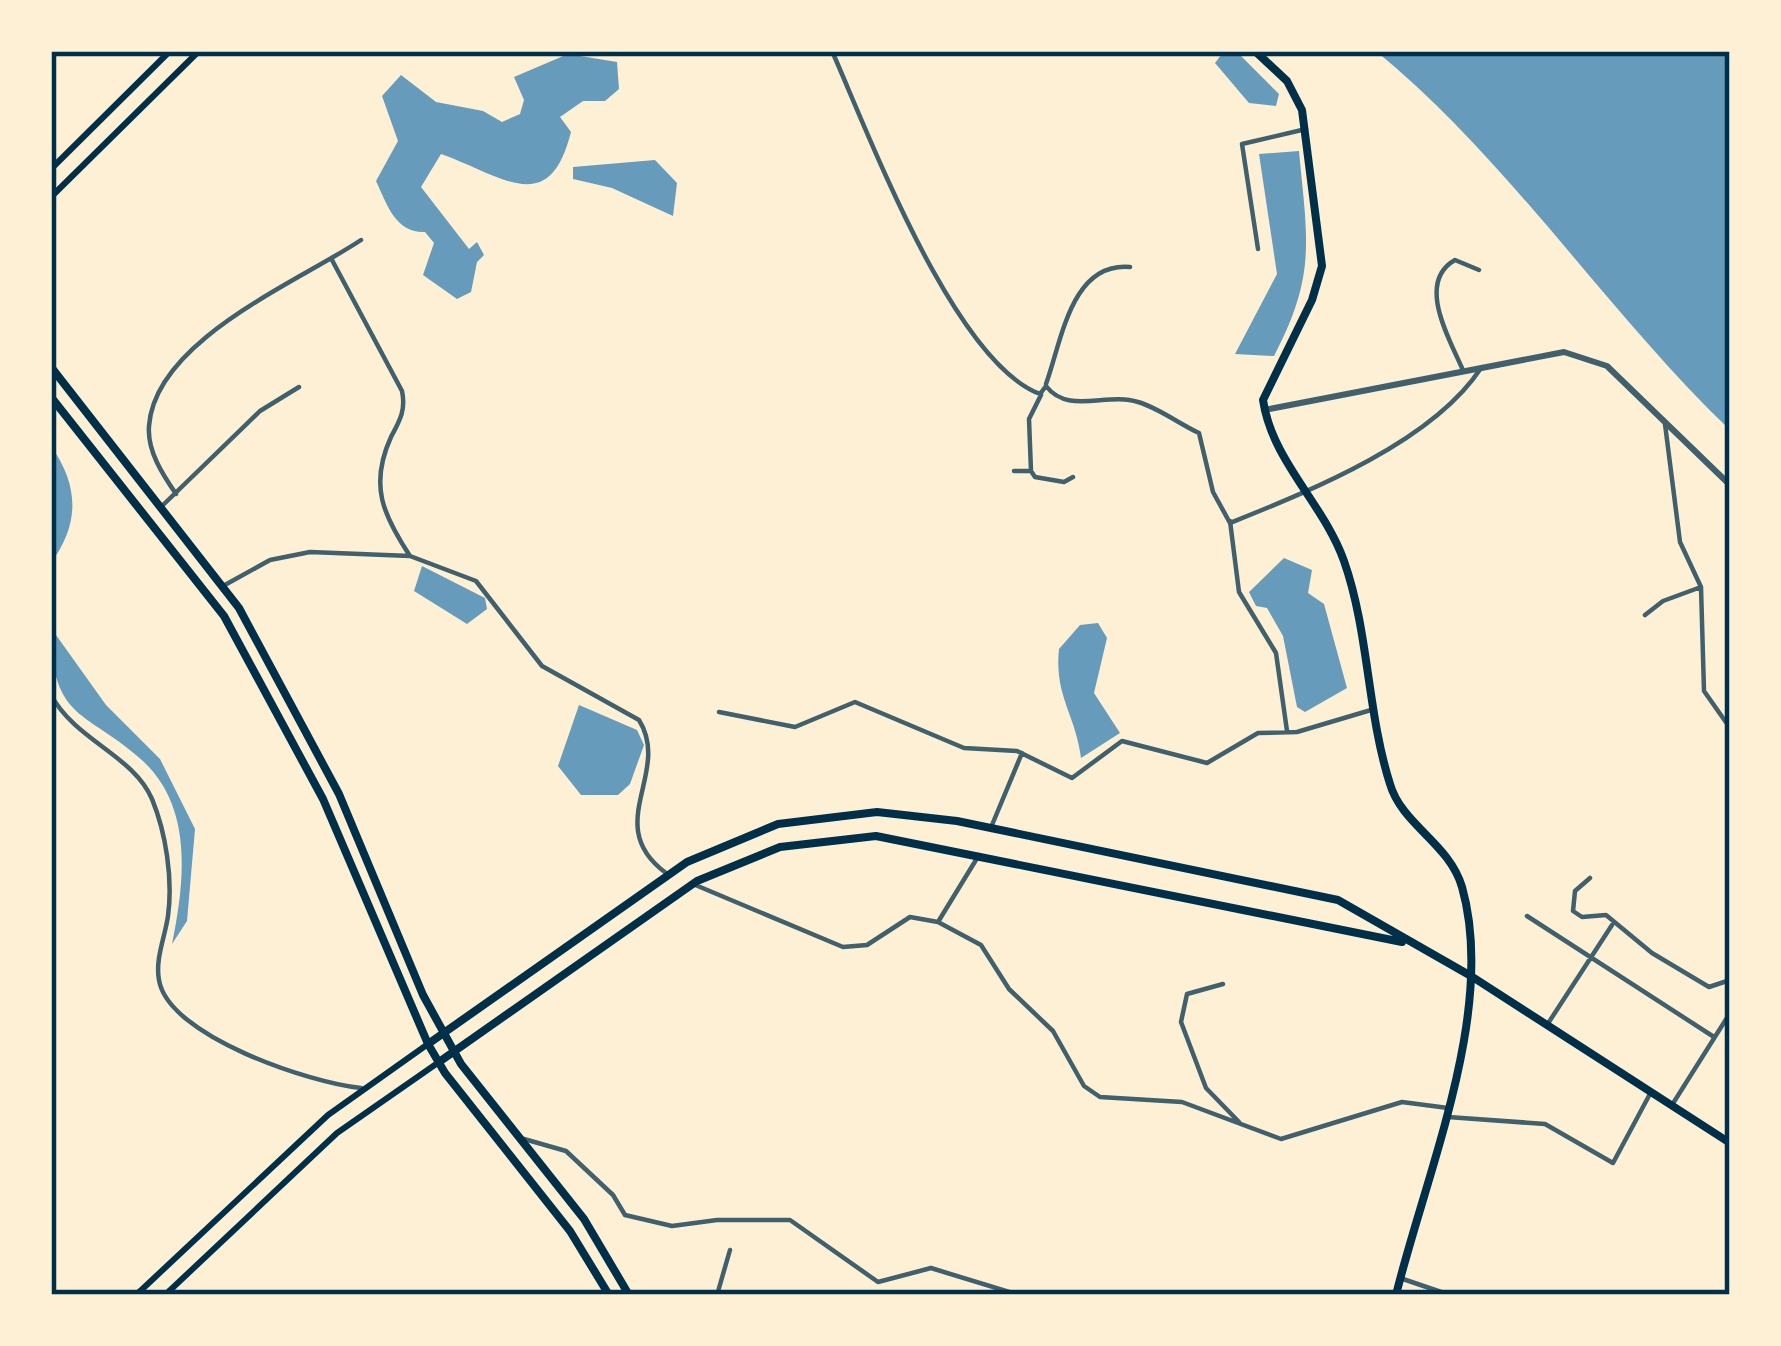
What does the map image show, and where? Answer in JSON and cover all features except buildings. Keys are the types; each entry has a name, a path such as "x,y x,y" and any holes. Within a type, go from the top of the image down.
{"main road":[{"path":"51,169 170,51"},
{"path":"51,197 199,51"},
{"path":"1256,51 1294,90 1306,129 1322,266 1312,300 1269,385 1264,410 1275,442 1346,566 1371,710 1396,798 1456,869 1467,914 1468,1029 1396,1295"},
{"path":"51,367 223,586 289,693 453,1050 584,1219 624,1292"},
{"path":"51,397 224,616 323,800 428,1044 570,1231 609,1295"},
{"path":"136,1295 328,1114 669,875 778,824 877,812 990,829 1339,900 1471,976 1730,1143"},
{"path":"166,1295 337,1133 693,884 780,847 876,836 1409,944"}],"street":[{"path":"832,51 951,304 1012,382 1040,394 1046,386"},
{"path":"1258,249 1243,144 1306,129"},
{"path":"176,494 157,465 148,427 159,394 186,350 361,240"},
{"path":"332,260 402,391 404,410 380,466 378,490 384,514 410,556"},
{"path":"1462,368 1447,338 1436,284 1444,267 1455,260 1479,270"},
{"path":"1072,477 1064,482 1035,477 1029,419 1084,283 1103,269 1130,267"},
{"path":"1264,410 1462,368 1564,352 1607,366 1730,485"},
{"path":"1230,521 1306,495 1430,419 1471,383 1483,365"},
{"path":"162,506 260,411 299,386"},
{"path":"1046,386 1054,398 1075,402 1142,403 1199,433 1213,492 1230,521 1239,592 1276,653 1287,733"},
{"path":"1664,422 1680,542 1701,587 1704,691 1730,728"},
{"path":"1014,472 1031,471"},
{"path":"223,586 270,560 310,553 410,556 476,581 551,674 640,720 650,750 637,828 649,858 669,875"},
{"path":"1645,615 1701,587"},
{"path":"51,695 70,725 131,770 151,797 170,883 159,981 172,1008 254,1056 297,1074 365,1089"},
{"path":"719,712 795,727 855,702 964,748 1022,753 1072,778 1126,740 1201,764 1216,760 1258,733 1287,733 1371,710"},
{"path":"990,829 1022,753"},
{"path":"938,922 980,855"},
{"path":"1590,878 1570,901 1582,917 1606,915 1612,925 1709,987 1730,980"},
{"path":"693,884 843,947 867,945 907,917 938,922 987,950 1009,989 1058,1036 1094,1095 1181,1102 1265,1136 1290,1139 1402,1102 1546,1124 1613,1163 1651,1092"},
{"path":"1527,916 1714,1037"},
{"path":"1547,1025 1612,925"},
{"path":"1223,984 1190,991 1181,1022 1213,1101 1242,1126"},
{"path":"1672,1105 1730,1013"},
{"path":"524,1139 566,1151 600,1181 625,1215 646,1222 672,1226 781,1218 798,1224 878,1282 931,1268 1019,1295"},
{"path":"717,1295 730,1250"},
{"path":"1400,1278 1450,1295"}],"water":[{"path":"1224,51 1236,51 1279,94 1276,106 1249,103 1215,63"},
{"path":"1376,51 1730,51 1730,430 1470,140"},
{"path":"568,54 617,62 619,89 605,101 583,101 560,117 571,132 562,159 550,175 537,183 521,184 441,154 421,187 469,249 477,242 484,255 477,262 471,292 457,299 423,275 434,243 425,232 399,222 376,181 398,141 382,96 401,75 436,102 483,111 502,122 520,114 524,100 514,77"},
{"path":"1299,151 1306,256 1297,302 1274,356 1235,354 1277,274 1259,154"},
{"path":"655,160 677,183 673,216 612,188 573,179 573,167"},
{"path":"51,446 67,476 72,504 67,533 51,563"},
{"path":"1284,558 1312,570 1308,593 1324,604 1347,688 1305,712 1297,707 1283,636 1267,608 1256,606 1249,592"},
{"path":"422,566 485,598 487,609 467,624 414,591"},
{"path":"1098,623 1107,638 1094,693 1120,733 1081,758 1062,693 1059,649 1080,625"},
{"path":"51,628 106,705 160,759 195,829 187,921 172,944 182,873 171,802 144,762 76,711 66,698 53,659"},
{"path":"579,705 637,730 644,745 630,784 618,795 581,795 558,766"}]}
